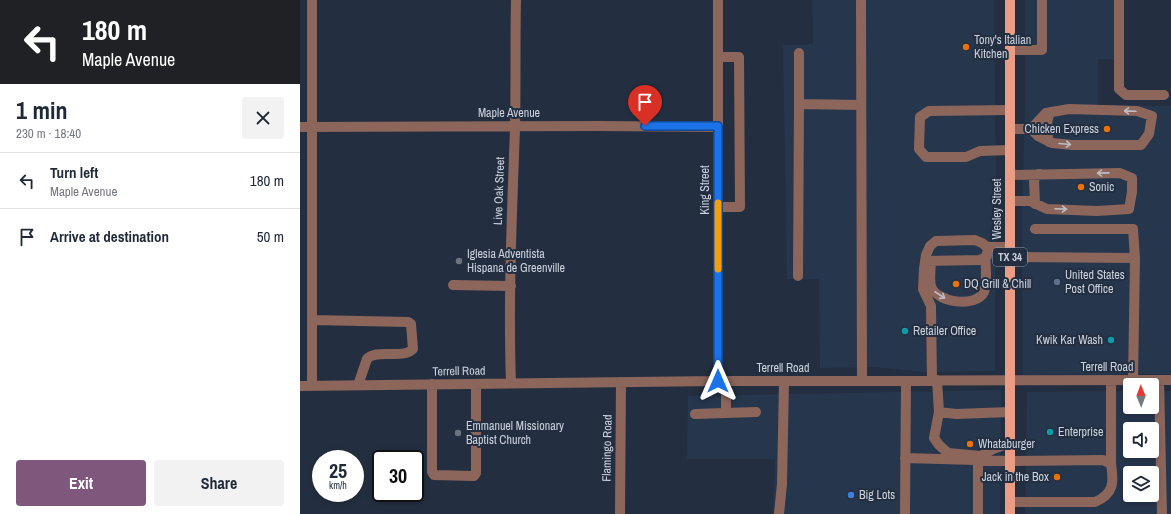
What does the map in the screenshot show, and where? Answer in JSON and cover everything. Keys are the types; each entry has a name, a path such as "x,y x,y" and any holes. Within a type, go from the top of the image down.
{"main road":[{"name":"Wesley Street","path":"1010,0 1010,514"}],"street":[{"path":"312,0 312,386"},
{"name":"Live Oak Street","path":"511,384 511,220 515,126 516,0"},
{"name":"King Street","path":"718,0 718,207 722,381 726,413"},
{"path":"861,0 862,381"},
{"path":"1010,50 1042,50 1042,0"},
{"path":"1119,0 1119,89 1126,95 1164,95"},
{"path":"798,276 799,53"},
{"path":"718,57 739,58 740,207 718,207"},
{"path":"799,104 861,105"},
{"path":"1010,110 929,111 920,117 919,149 926,157 966,157 980,151 1010,150"},
{"path":"1010,130 1031,129 1046,113 1069,110 1137,111 1152,116 1149,134 1141,145 1072,145 1052,143 1038,136 1031,129"},
{"path":"1049,142 1047,135 1047,119 1050,112"},
{"name":"Maple Avenue","path":"300,128 718,126"},
{"path":"1010,175 1120,172 1132,178 1132,192 1129,209 1097,211 1047,209 1030,202 1010,200"},
{"path":"1035,204 1034,179 1039,174"},
{"path":"1035,229 1133,229 1135,258 1133,378"},
{"path":"928,261 931,286 935,293 950,301 968,301 978,298 984,291 986,252 982,243 975,240 936,241 930,246 923,289 932,306 935,381 939,412 934,438 948,453 981,456 993,449 1010,443"},
{"path":"986,252 1135,258"},
{"path":"928,261 980,260 986,252"},
{"path":"453,285 511,286"},
{"path":"312,320 408,322 411,324 413,349 408,353 369,356 358,385"},
{"path":"1010,502 1095,502 1103,499 1109,492 1113,480 1111,464 1112,380"},
{"name":"Terrell Road","path":"300,386 722,381 1123,380"},
{"path":"1159,380 1162,514"},
{"name":"Terrell Road","path":"1159,380 1171,380"},
{"path":"779,514 782,484 784,381"},
{"path":"905,514 906,381"},
{"name":"Flamingo Road","path":"620,514 621,382"},
{"path":"432,384 432,472 434,475 474,476 476,473 476,384"},
{"path":"695,414 756,412"},
{"path":"939,412 956,414 1010,412"},
{"path":"905,458 1010,461 1103,460 1111,464"},
{"path":"978,460 978,514"}],"shaded area":[{"path":"812,0 994,0 996,167 995,371 924,372 874,367 820,368 819,279 787,279 783,45 813,44"},
{"path":"1025,0 1114,0 1115,60 1098,59 1098,105 1171,106 1171,374 1023,375 1022,216 1025,105"},
{"path":"1001,390 1000,514 773,514 775,459 687,459 688,396"},
{"path":"1123,391 1123,414 1159,414 1159,391 1171,391 1171,514 1025,514 1027,392"}],"slow traffic":[{"path":"718,203 718,269"}],"place":[{"name":"Tony's Italian Kitchen","path":"966,47"},
{"name":"Chicken Express","path":"1107,129"},
{"name":"Sonic","path":"1081,187"},
{"name":"Iglesia Adventista Hispana de Greenville","path":"459,261"},
{"name":"United States Post Office","path":"1057,282"},
{"name":"DQ Grill & Chill","path":"956,284"},
{"name":"Retailer Office","path":"905,331"},
{"name":"Kwik Kar Wash","path":"1111,340"},
{"name":"Enterprise","path":"1050,432"},
{"name":"Emmanuel Missionary Baptist Church","path":"458,433"},
{"name":"Whataburger","path":"970,444"},
{"name":"Jack in the Box","path":"1057,477"},
{"name":"Big Lots","path":"851,495"}],"route":[{"path":"645,126 718,126 718,381"}]}
